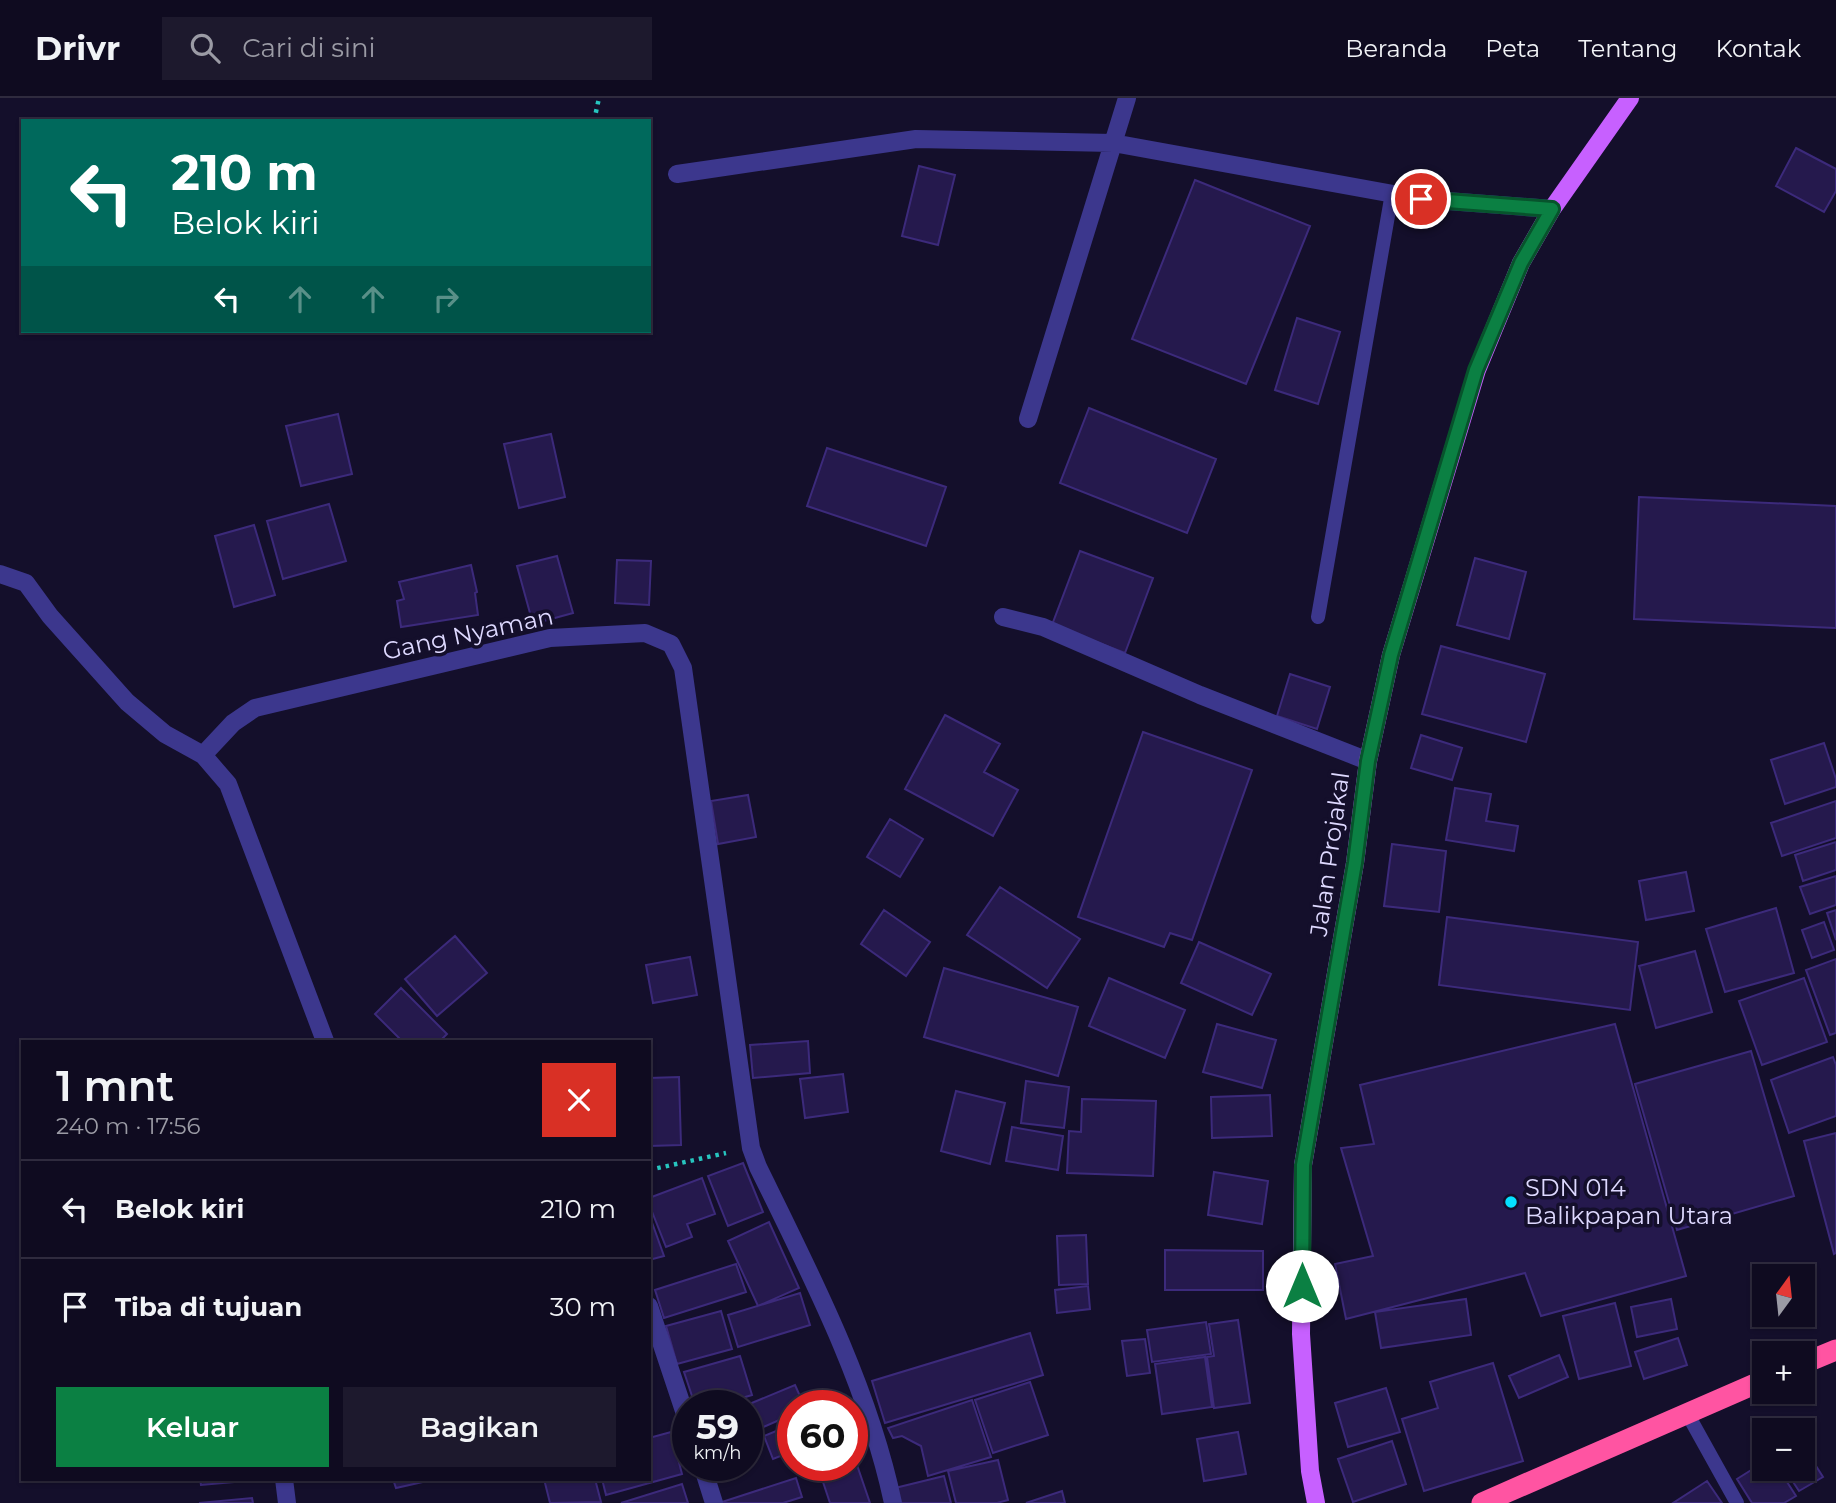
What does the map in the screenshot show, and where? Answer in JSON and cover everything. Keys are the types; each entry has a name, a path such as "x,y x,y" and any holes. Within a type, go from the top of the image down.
{"highway":[{"path":"1815,1359 1836,1350"},
{"path":"1482,1503 1752,1385"}],"main road":[{"name":"Jalan Projakal","path":"1316,1503 1310,1471 1301,1334 1303,1165 1355,863 1368,761 1391,655 1476,370 1521,263 1552,209 1630,98"}],"street":[{"path":"1028,419 1127,98"},
{"path":"677,174 916,139 1113,143 1421,199 1552,209"},
{"path":"0,574 26,583 50,617 127,702 165,734 203,755 228,784 325,1040"},
{"path":"1003,617 1043,627 1200,695 1368,761"},
{"name":"Gang Nyaman","path":"203,755 233,723 255,708 309,695 550,638 645,634 671,644 683,668 751,1148 861,1393 886,1472 892,1503"},
{"path":"651,1312 677,1390"},
{"path":"284,1481 288,1503"},
{"path":"707,1481 714,1503"}],"lane":[{"path":"1318,617 1392,193"},
{"path":"1688,1413 1737,1503"}],"path":[{"path":"594,119 599,98"},
{"path":"651,1170 751,1148"}],"building":[{"path":"1796,148 1836,169 1836,191 1824,212 1776,186"},
{"path":"919,166 955,175 938,245 902,236"},
{"path":"1195,180 1310,226 1246,384 1132,339"},
{"path":"1297,318 1340,332 1318,404 1275,390"},
{"path":"1089,408 1216,459 1187,533 1060,483"},
{"path":"338,414 352,474 301,486 286,426"},
{"path":"551,434 565,497 519,508 504,444"},
{"path":"827,448 946,487 926,546 807,506"},
{"path":"1639,497 1836,506 1836,628 1634,619"},
{"path":"329,504 346,561 283,579 267,521"},
{"path":"254,525 275,595 234,607 215,536"},
{"path":"1080,551 1153,578 1125,653 1052,625"},
{"path":"557,556 573,613 533,624 517,566"},
{"path":"1475,558 1526,572 1509,639 1457,625"},
{"path":"617,560 651,561 649,605 615,603"},
{"path":"471,565 477,592 478,615 401,627 397,601 404,599 399,582"},
{"path":"1441,646 1545,674 1526,742 1422,714"},
{"path":"1290,674 1330,687 1317,729 1277,716"},
{"path":"945,715 1000,744 984,772 1018,790 993,836 905,789"},
{"path":"1143,732 1252,770 1192,940 1170,933 1164,947 1078,917"},
{"path":"1421,735 1462,748 1452,780 1411,768"},
{"path":"1824,743 1836,779 1836,787 1785,804 1771,760"},
{"path":"1455,788 1491,794 1486,821 1518,826 1514,851 1446,840"},
{"path":"748,795 756,837 718,844 711,801"},
{"path":"1836,801 1836,838 1782,856 1771,823"},
{"path":"890,819 923,839 900,877 867,857"},
{"path":"1836,842 1836,870 1803,881 1795,855"},
{"path":"1392,844 1446,851 1439,912 1384,906"},
{"path":"1686,872 1694,911 1646,920 1639,881"},
{"path":"1836,876 1836,905 1810,914 1800,887"},
{"path":"1000,887 1080,939 1047,988 967,935"},
{"path":"1776,908 1794,973 1725,992 1706,929"},
{"path":"884,910 930,942 906,976 861,944"},
{"path":"1836,910 1836,940 1827,913"},
{"path":"1447,917 1638,942 1630,1010 1439,985"},
{"path":"1824,922 1834,950 1812,958 1802,930"},
{"path":"455,936 487,973 437,1016 405,979"},
{"path":"1199,942 1271,974 1252,1015 1181,983"},
{"path":"1695,951 1712,1012 1656,1028 1639,966"},
{"path":"690,957 697,995 653,1003 646,965"},
{"path":"1836,959 1836,1033 1830,1035 1806,970"},
{"path":"944,968 1078,1007 1058,1076 924,1037"},
{"path":"1109,978 1185,1010 1165,1058 1089,1026"},
{"path":"1804,978 1827,1042 1762,1065 1739,1001"},
{"path":"401,988 447,1034 441,1040 401,1040 375,1014"},
{"path":"1217,1024 1276,1040 1262,1088 1203,1072"},
{"name":"SDN 014 Balikpapan Utara","path":"1615,1024 1686,1276 1541,1316 1525,1273 1346,1319 1335,1264 1373,1256 1341,1148 1374,1144 1360,1085"},
{"path":"808,1041 810,1073 753,1078 750,1045"},
{"path":"1751,1051 1794,1196 1677,1230 1635,1084"},
{"path":"1833,1057 1836,1065 1836,1116 1789,1133 1771,1080"},
{"path":"843,1074 848,1112 805,1118 800,1079"},
{"path":"679,1077 681,1145 651,1146 651,1078"},
{"path":"1026,1081 1069,1087 1064,1128 1021,1123"},
{"path":"956,1091 1005,1103 990,1164 941,1151"},
{"path":"1270,1095 1272,1136 1212,1138 1211,1097"},
{"path":"1082,1099 1156,1101 1153,1176 1067,1173 1069,1131 1081,1132"},
{"path":"1012,1127 1063,1136 1058,1170 1006,1161"},
{"path":"1836,1133 1836,1253 1834,1254 1804,1141"},
{"path":"743,1163 763,1212 728,1226 708,1176"},
{"path":"1214,1172 1268,1181 1262,1224 1208,1215"},
{"path":"702,1178 715,1214 687,1224 692,1237 666,1247 651,1209 651,1197"},
{"path":"651,1220 664,1256 651,1259"},
{"path":"769,1222 799,1288 758,1306 728,1241"},
{"path":"1086,1235 1088,1284 1059,1285 1057,1236"},
{"path":"1165,1250 1263,1251 1263,1290 1165,1290"},
{"path":"736,1264 746,1292 664,1318 655,1290"},
{"path":"1088,1286 1090,1309 1057,1313 1055,1290"},
{"path":"800,1293 810,1325 738,1347 728,1315"},
{"path":"1466,1299 1471,1335 1381,1348 1375,1312"},
{"path":"1671,1299 1677,1329 1637,1337 1631,1307"},
{"path":"1615,1303 1631,1366 1579,1379 1563,1316"},
{"path":"721,1311 732,1349 677,1364 666,1326"},
{"path":"1238,1320 1250,1403 1214,1408 1207,1357 1214,1356 1209,1324"},
{"path":"1206,1322 1211,1354 1152,1362 1147,1330"},
{"path":"1030,1333 1043,1375 885,1423 872,1381"},
{"path":"1678,1338 1687,1365 1644,1379 1635,1352"},
{"path":"1145,1339 1150,1373 1127,1376 1122,1341"},
{"path":"1559,1355 1568,1377 1519,1398 1509,1376"},
{"path":"740,1356 750,1390 690,1390 684,1372"},
{"path":"1205,1357 1212,1407 1162,1414 1155,1364"},
{"path":"1493,1363 1523,1461 1424,1491 1402,1419 1438,1408 1430,1382"},
{"path":"1030,1382 1048,1435 993,1453 975,1400"},
{"path":"795,1385 797,1390 783,1390"},
{"path":"1386,1388 1400,1432 1348,1447 1335,1403"},
{"path":"777,1392 777,1421 763,1427 763,1398"},
{"path":"972,1400 991,1457 928,1476 921,1446 902,1436 893,1438 888,1428"},
{"path":"777,1431 777,1457 773,1459 764,1436"},
{"path":"671,1432 672,1477 606,1495 602,1481 651,1481 651,1437"},
{"path":"1238,1432 1246,1474 1204,1481 1197,1439"},
{"path":"1392,1441 1406,1484 1353,1502 1338,1459"},
{"path":"998,1460 1008,1500 997,1503 956,1503 948,1471"},
{"path":"1815,1464 1823,1477 1799,1491 1792,1481 1815,1481"},
{"path":"1752,1470 1752,1481 1786,1481 1796,1496 1784,1503 1752,1503 1737,1479"},
{"path":"944,1476 951,1503 899,1503 895,1488"},
{"path":"200,1481 245,1481 201,1485"},
{"path":"394,1481 427,1481 396,1488"},
{"path":"544,1481 596,1481 601,1502 550,1503"},
{"path":"787,1481 797,1481 802,1497 783,1503 719,1503"},
{"path":"823,1481 862,1481 870,1503 830,1503"},
{"path":"1707,1481 1722,1503 1673,1503"},
{"path":"682,1484 688,1503 621,1503"},
{"path":"1062,1491 1065,1503 1026,1503"},
{"path":"252,1498 253,1503 199,1503"}],"place":[{"name":"SDN 014 Balikpapan Utara","path":"1511,1202"}],"route":[{"path":"1302,1286 1303,1165 1355,863 1368,761 1391,655 1476,370 1521,263 1552,209 1421,199"}]}
